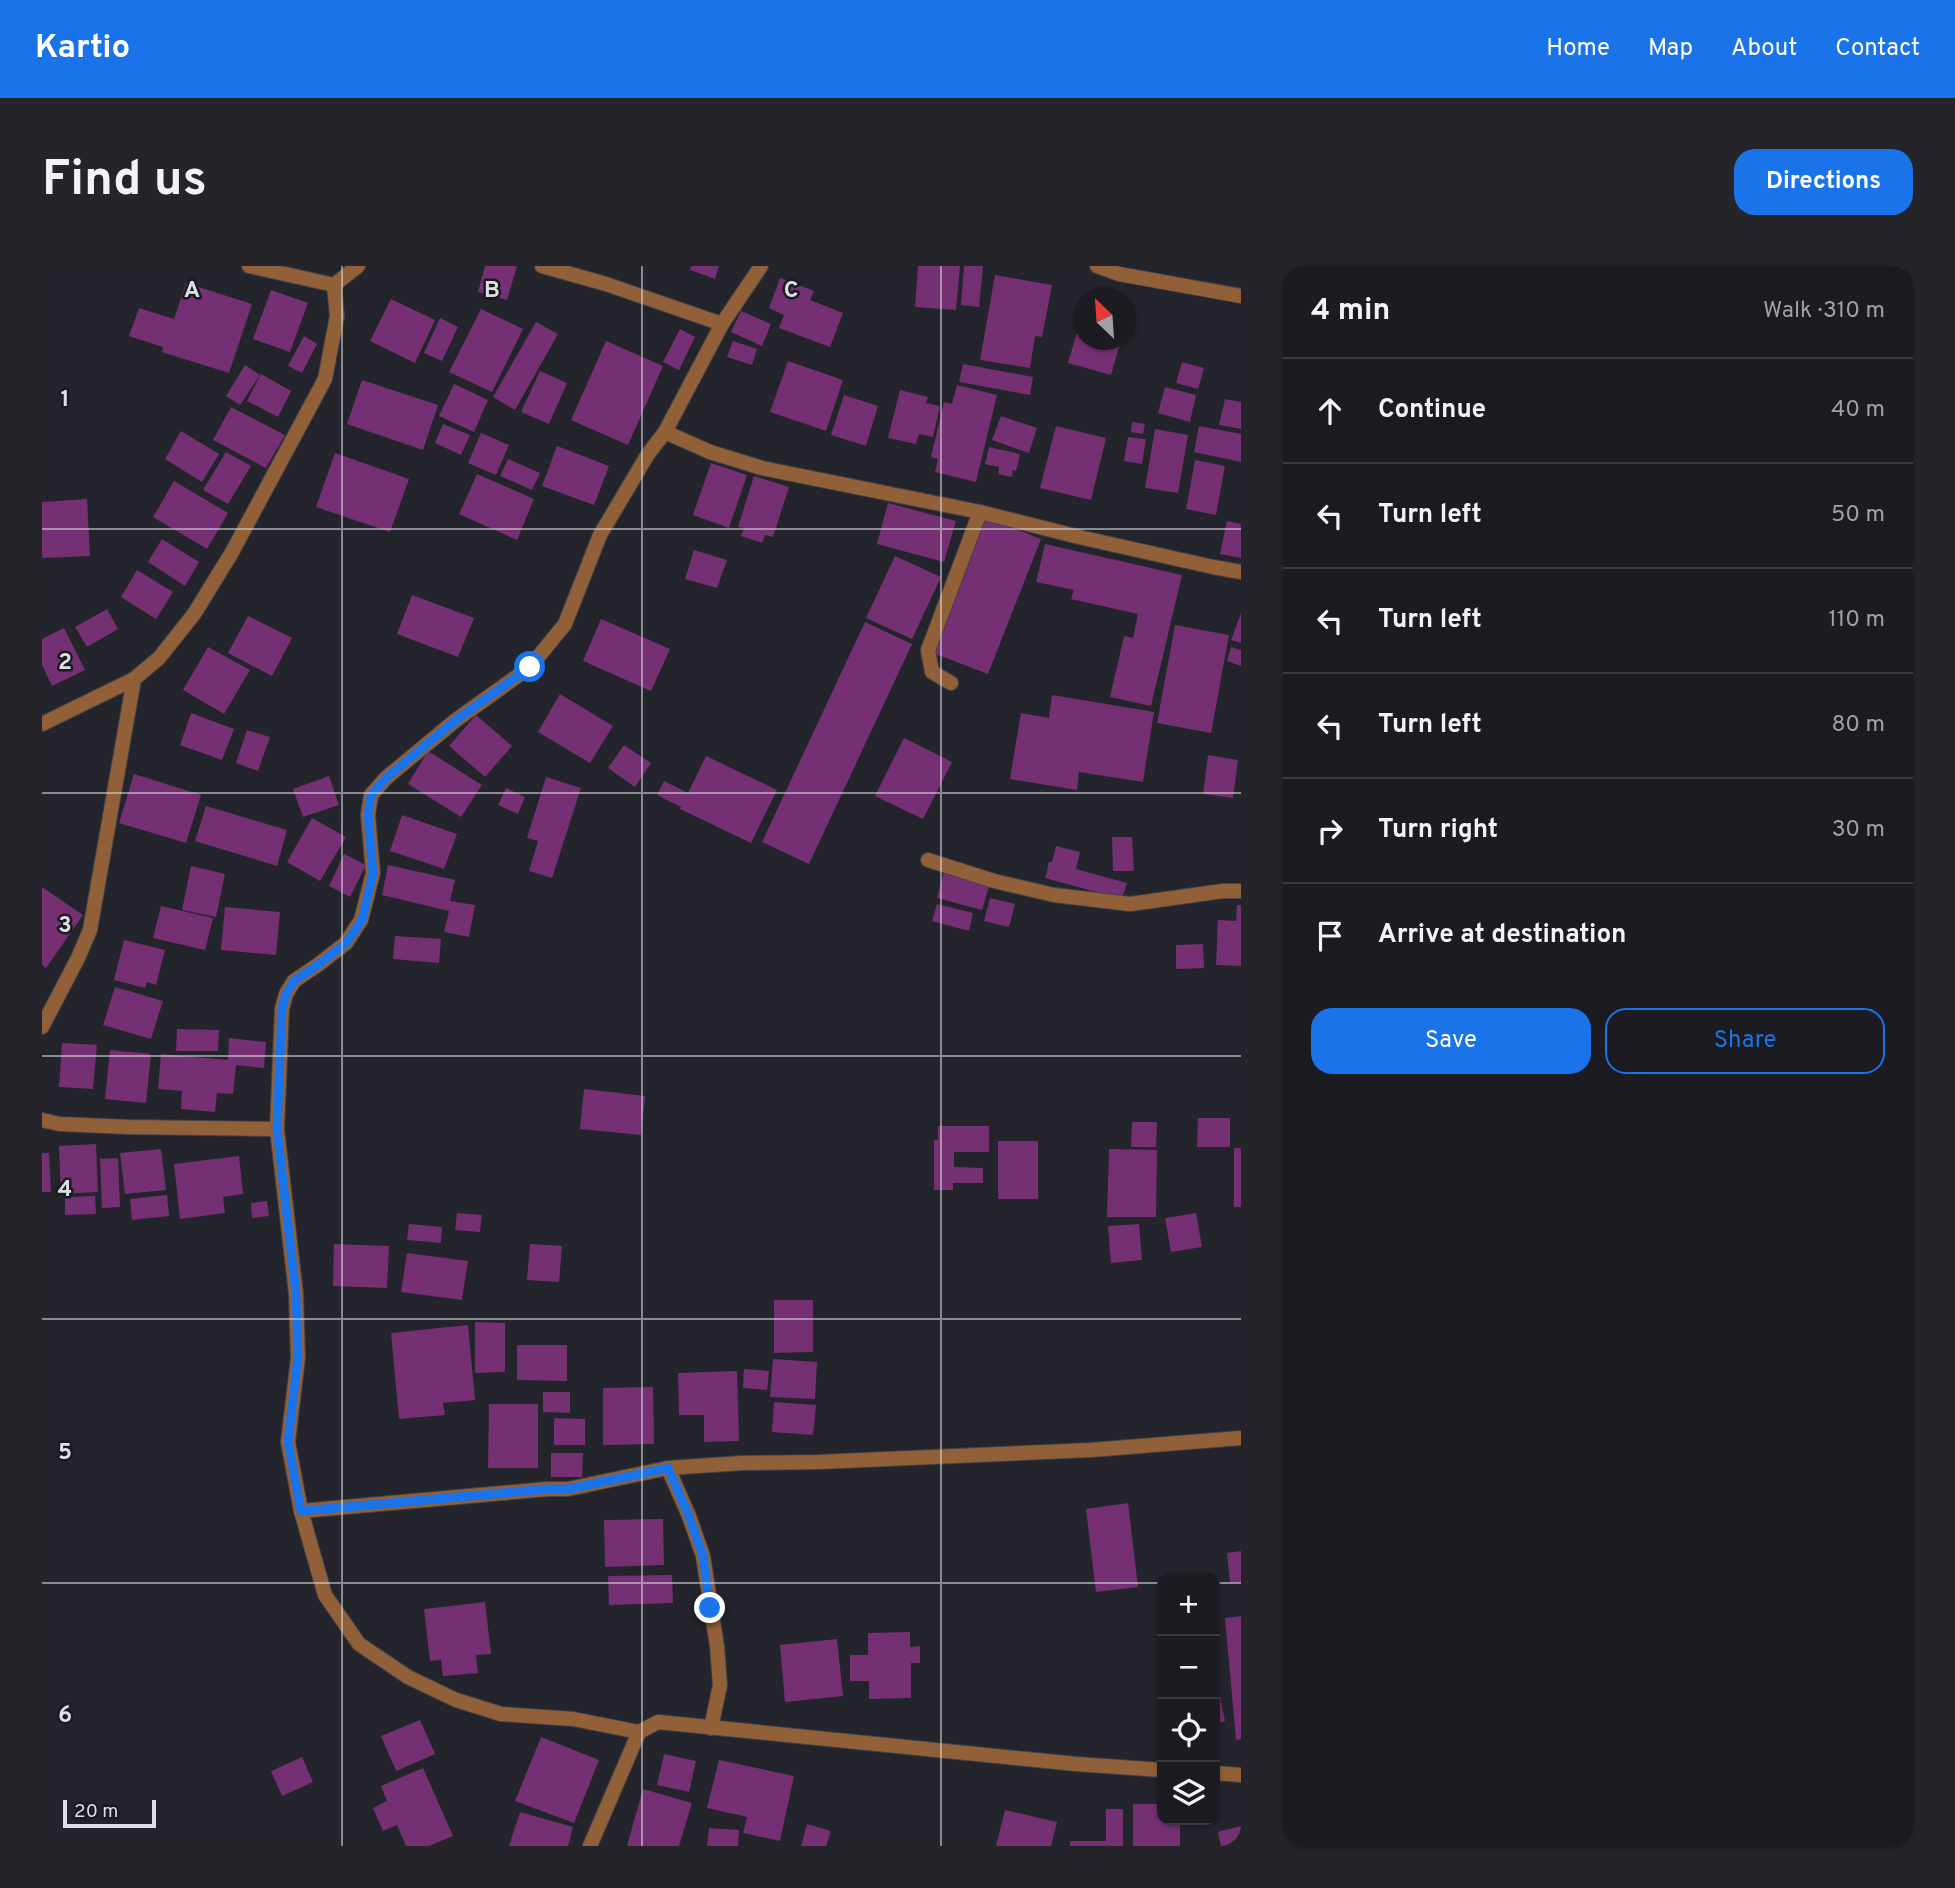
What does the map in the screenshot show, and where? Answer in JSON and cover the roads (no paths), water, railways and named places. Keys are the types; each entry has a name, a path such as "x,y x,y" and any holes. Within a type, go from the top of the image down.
{"street":[{"path":"249,266 334,285"},
{"path":"334,285 358,266"},
{"path":"542,266 606,284 722,324"},
{"path":"761,266 722,324 665,432 648,454 600,535 565,624 530,667 456,720 386,778 371,795 368,815 373,873 362,920 346,943 294,981 286,994 282,1009 277,1129 296,1294 298,1357 288,1442 301,1511 325,1595 359,1644 408,1677 456,1700 501,1714 573,1719 639,1732 659,1722 1076,1765 1157,1770"},
{"path":"1097,266 1119,274 1241,296"},
{"path":"42,724 134,679 159,659 194,614 231,554 325,379 337,316 334,285"},
{"path":"665,432 710,452 762,468 980,512 1241,572"},
{"path":"951,683 932,672 928,650 980,512"},
{"path":"42,1027 90,930 134,679"},
{"path":"928,860 994,881 1054,895 1130,904 1241,891"},
{"path":"42,1120 60,1124 128,1127 277,1129"},
{"path":"301,1511 568,1489 668,1468 1091,1450 1241,1438"},
{"path":"668,1468 703,1556 717,1646 720,1685 711,1728"},
{"path":"590,1846 639,1732"},
{"path":"1220,1773 1241,1774"}]}
